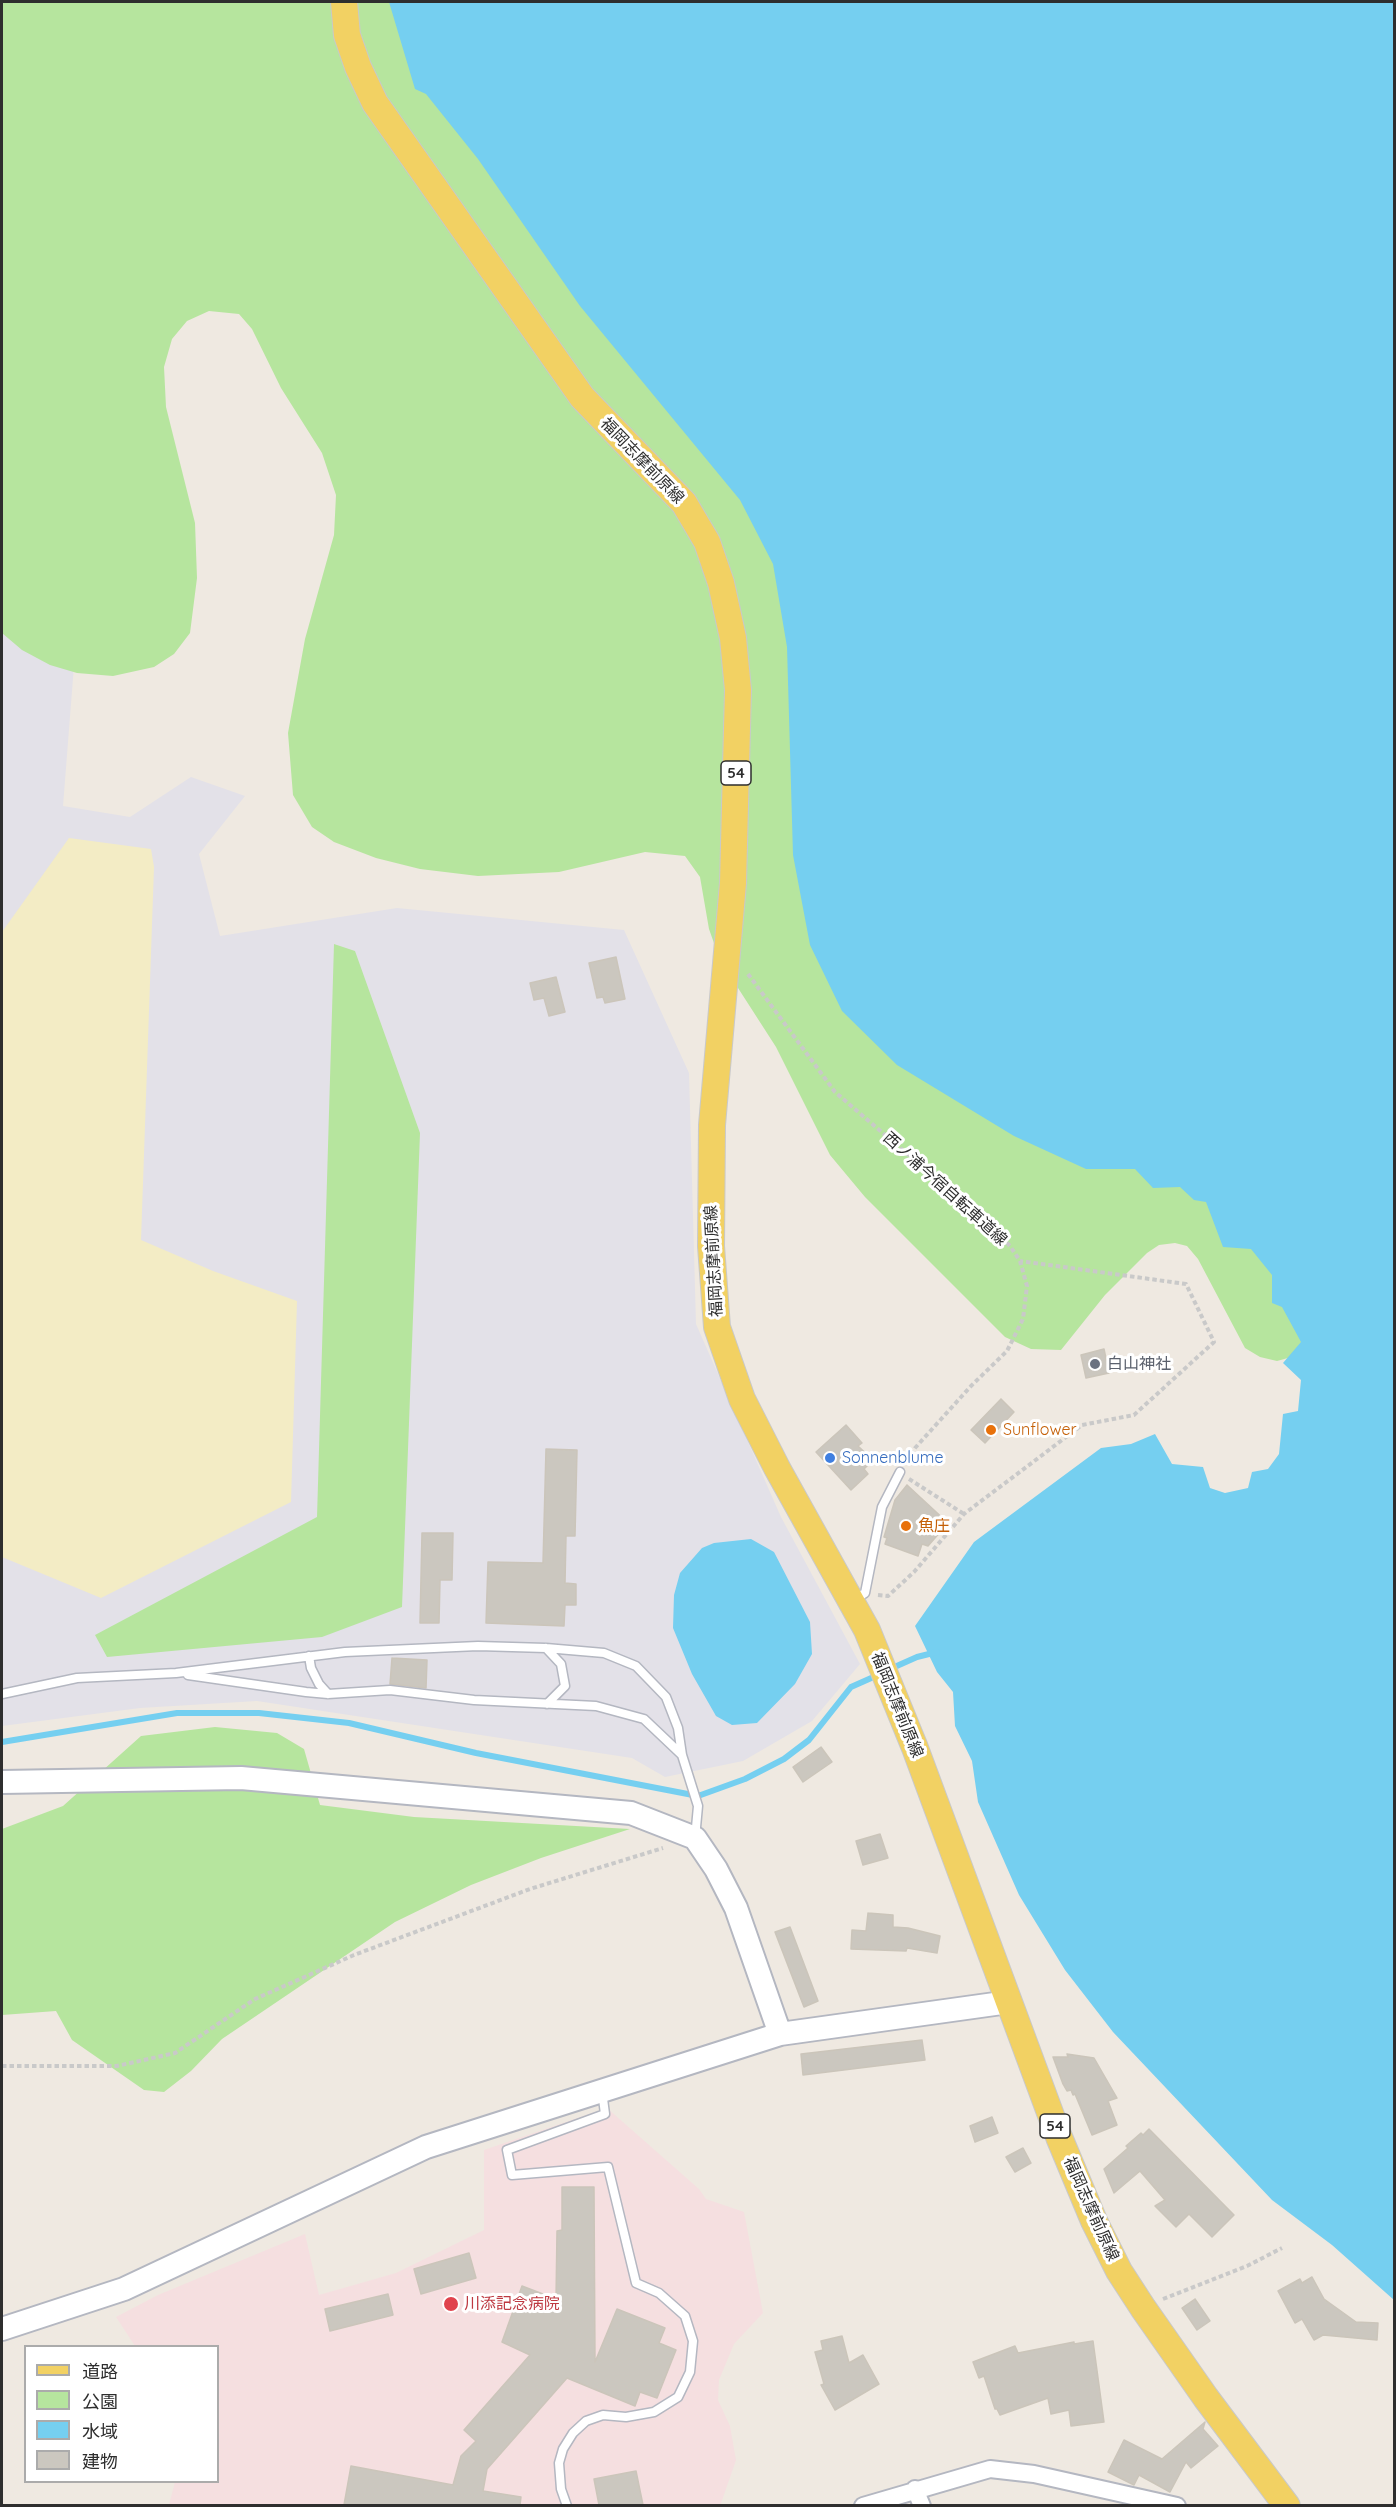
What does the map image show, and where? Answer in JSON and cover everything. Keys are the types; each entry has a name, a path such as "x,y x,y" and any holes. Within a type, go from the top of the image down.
{"main road":[{"name":"福岡志摩前原線","path":"344,2 347,35 375,103 582,397 684,503 707,542 721,583 733,638 738,690 733,883 712,1125 711,1246 717,1327 747,1409 813,1534 859,1597 867,1630 899,1707 1059,2137 1094,2221 1119,2271 1143,2308 1233,2436 1287,2505"}],"street":[{"path":"2,1782 241,1778 631,1813 695,1838 716,1869 736,1908 780,2034"},
{"path":"2,2329 124,2289 426,2147 780,2034 1009,2002"},
{"path":"863,2505 990,2469 1034,2474 1177,2505"},
{"path":"915,2489 922,2505"}],"lane":[{"path":"859,1597 882,1507 900,1472"},
{"path":"2,1694 77,1678 176,1673 345,1652 467,1647 546,1648 604,1653 636,1666 666,1697 678,1728 682,1755 698,1806 695,1838"},
{"path":"546,1648 561,1664 565,1686 547,1704"},
{"path":"309,1656 311,1668 319,1684 328,1694"},
{"path":"176,1673 328,1694 390,1690 474,1700 596,1706 644,1719 682,1755"},
{"path":"567,2505 561,2488 559,2463 563,2450 573,2433 586,2421 603,2415 626,2417 654,2412 678,2397 690,2372 693,2341 685,2316 659,2293 636,2283 608,2167 512,2175 507,2150 605,2114 602,2091"}],"path":[{"name":"西ノ浦今宿自転車道線","path":"727,951 751,978 835,1092 983,1219 1010,1246 1020,1261 1026,1286 1023,1319 1007,1351 971,1386 915,1448 900,1472"},
{"path":"859,1597 888,1596 914,1572 964,1514 1082,1425 1134,1415 1214,1342 1186,1284 1020,1261"},
{"path":"900,1472 964,1514"},
{"path":"2,2066 117,2066 175,2053 255,1999 354,1955 530,1889 695,1838"},
{"path":"1143,2308 1247,2266 1282,2248"}],"shaded area":[{"path":"2,480 81,576 63,806 130,817 191,777 245,796 199,854 220,936 397,908 624,930 689,1073 696,1324 781,1517 860,1664 812,1721 743,1761 665,1777 632,1758 257,1701 140,1708 2,1726"},
{"name":"川添記念病院","path":"607,2108 699,2189 706,2199 744,2212 763,2313 734,2344 719,2380 718,2400 730,2426 736,2460 720,2506 169,2505 175,2483 219,2483 219,2345 134,2345 116,2317 158,2295 305,2234 319,2295 396,2273 484,2230 484,2150"}],"green space":[{"path":"2,2 505,2 1219,1085 1306,1353 1277,1361 1260,1357 1245,1348 1198,1259 1187,1246 1175,1243 1159,1245 1147,1253 1105,1295 1061,1350 1031,1349 1005,1337 865,1197 830,1155 776,1047 720,960 709,929 700,877 685,856 645,852 559,872 478,876 420,869 376,858 334,842 312,827 293,795 288,733 305,639 334,535 336,495 322,453 281,388 252,329 239,314 209,311 187,321 172,339 164,367 166,407 195,523 197,578 190,633 174,654 154,667 113,676 77,673 50,665 22,650 2,633"},
{"path":"334,944 355,951 420,1133 402,1607 322,1637 107,1657 95,1635 317,1517"},
{"path":"215,1727 277,1733 304,1749 320,1805 414,1817 630,1829 541,1858 471,1885 395,1922 222,2039 191,2071 164,2092 144,2090 72,2040 56,2011 2,2015 2,1829 63,1806 141,1736"}],"sand":[{"path":"69,838 151,849 154,867 141,1240 213,1271 297,1301 291,1502 101,1598 2,1557 2,932"}],"water":[{"path":"389,2 1394,2 1394,2300 1332,2245 1272,2200 1113,2032 1065,1970 1019,1895 978,1802 972,1761 955,1726 953,1692 937,1672 915,1626 974,1542 1101,1448 1131,1444 1155,1434 1172,1464 1203,1467 1210,1488 1225,1493 1248,1488 1252,1472 1268,1469 1279,1454 1283,1414 1298,1411 1301,1380 1283,1363 1301,1342 1282,1307 1272,1303 1272,1275 1251,1249 1223,1247 1206,1202 1194,1200 1180,1187 1153,1188 1135,1169 1086,1169 1014,1136 897,1065 842,1011 810,945 793,855 787,647 773,564 740,500 580,306 478,159 426,94 415,89"},
{"path":"751,1539 774,1552 810,1622 812,1654 795,1684 757,1723 732,1725 716,1716 692,1674 673,1628 674,1595 680,1573 702,1548 714,1543"}],"building":[{"path":"616,957 625,999 605,1003 603,997 597,998 589,963"},
{"path":"556,977 565,1012 549,1016 544,998 534,1000 530,983"},
{"path":"1104,1349 1109,1373 1086,1378 1081,1355"},
{"path":"1001,1399 1014,1412 985,1443 971,1430"},
{"path":"846,1425 862,1443 858,1446 873,1460 864,1469 868,1474 851,1490 816,1452"},
{"path":"546,1449 577,1450 575,1536 566,1536 565,1583 576,1584 576,1605 565,1605 564,1626 486,1623 488,1562 543,1563"},
{"path":"907,1485 948,1523 928,1546 922,1544 918,1556 885,1544 887,1538 884,1537 895,1500"},
{"path":"422,1533 453,1533 452,1580 440,1580 439,1623 420,1623"},
{"path":"392,1658 427,1660 426,1688 390,1684"},
{"path":"821,1747 832,1762 803,1782 793,1767"},
{"path":"880,1834 888,1858 863,1865 856,1841"},
{"path":"868,1913 893,1915 893,1927 908,1928 940,1936 937,1953 907,1948 906,1951 851,1949 852,1930 866,1931"},
{"path":"790,1927 818,2001 804,2007 775,1932"},
{"path":"922,2040 925,2060 803,2075 801,2054"},
{"path":"1067,2054 1094,2058 1117,2098 1108,2101 1117,2125 1092,2135 1075,2094 1073,2095 1071,2090 1067,2091 1063,2084 1053,2057 1068,2057"},
{"path":"992,2117 998,2133 975,2142 970,2126"},
{"path":"1149,2129 1234,2215 1212,2237 1189,2214 1176,2227 1155,2206 1165,2200 1140,2171 1114,2193 1104,2169 1128,2148 1126,2146"},
{"path":"1023,2148 1031,2163 1015,2172 1006,2157"},
{"path":"562,2187 594,2187 595,2362 617,2309 665,2328 659,2343 676,2350 657,2398 640,2392 635,2406 567,2378 487,2469 483,2491 521,2497 520,2505 344,2505 351,2466 453,2485 461,2456 476,2441 464,2430 530,2355 502,2342 522,2286 556,2299 557,2231 562,2230"},
{"path":"469,2253 476,2278 421,2294 414,2269"},
{"path":"1312,2277 1324,2299 1356,2322 1378,2323 1377,2340 1323,2335 1314,2340 1302,2319 1295,2323 1278,2291 1300,2279 1302,2283"},
{"path":"388,2294 393,2315 330,2331 325,2309"},
{"path":"1195,2299 1210,2321 1197,2330 1182,2308"},
{"path":"842,2336 849,2363 863,2355 879,2384 835,2410 821,2385 824,2384 815,2352 823,2350 821,2341"},
{"path":"1093,2341 1104,2422 1071,2426 1069,2410 1051,2414 1048,2398 1000,2415 995,2409 984,2376 979,2378 973,2362 1015,2346 1018,2353 1074,2342 1074,2344"},
{"path":"1205,2422 1203,2429 1218,2446 1191,2468 1186,2462 1170,2492 1139,2475 1134,2485 1108,2472 1124,2440 1162,2459"},
{"path":"636,2471 643,2505 599,2505 594,2479"}],"waterway":[{"path":"890,1669 917,1657 937,1652"},
{"path":"2,1742 177,1713 259,1713 349,1723 476,1753 698,1796 745,1779 784,1759 809,1740 851,1687 878,1675"}],"place":[{"name":"白山神社","path":"1095,1364"},
{"name":"Sunflower","path":"991,1430"},
{"name":"Sonnenblume","path":"830,1458"},
{"name":"魚庄","path":"906,1526"},
{"name":"川添記念病院","path":"451,2304"}]}
